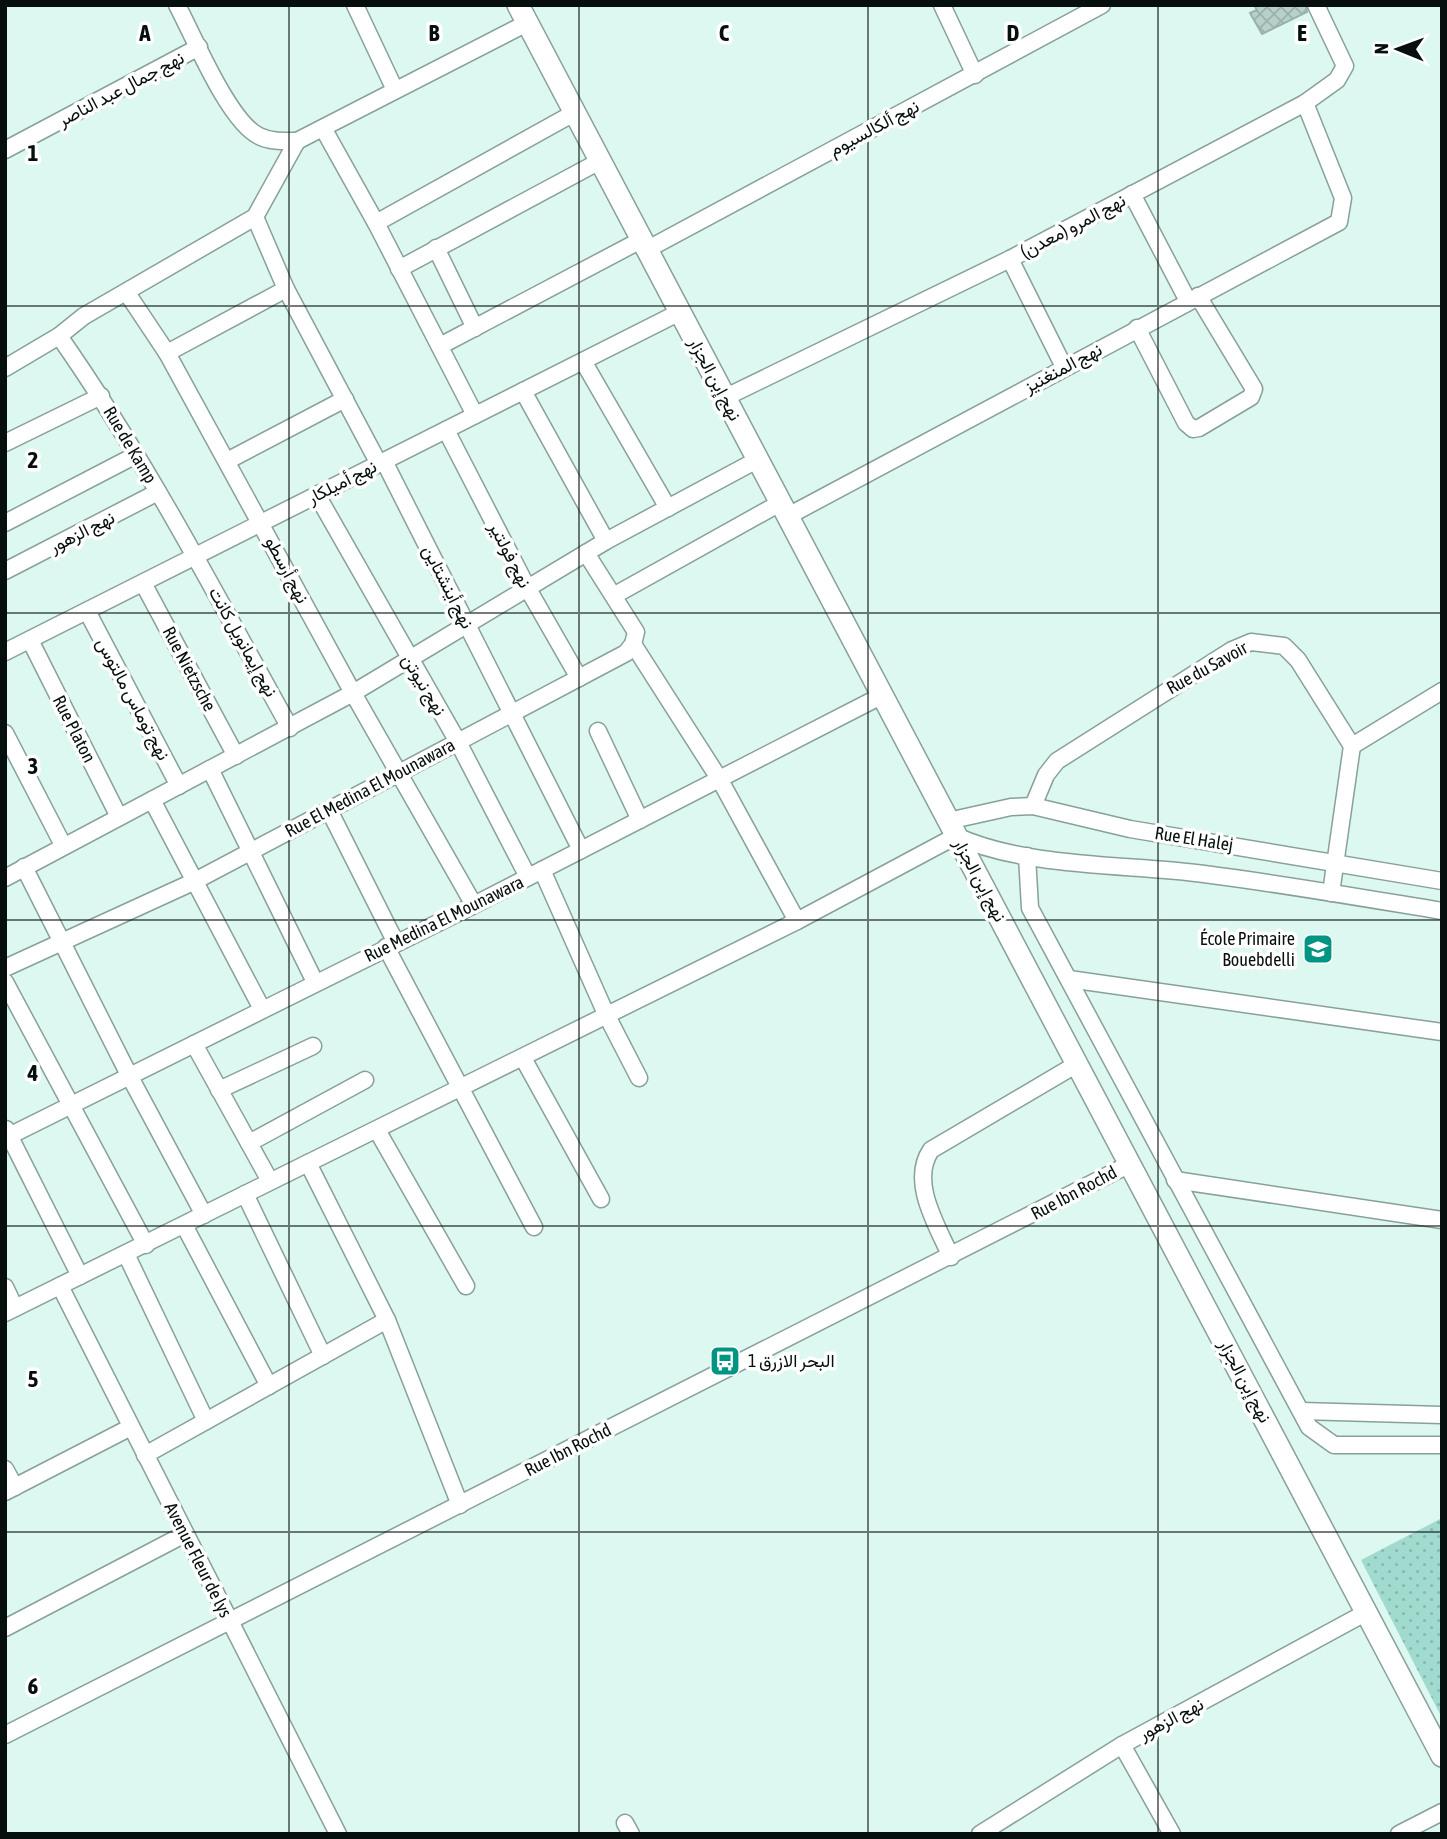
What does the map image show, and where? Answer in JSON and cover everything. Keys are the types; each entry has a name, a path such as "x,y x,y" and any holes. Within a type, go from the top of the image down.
{"street":[{"path":"177,5 237,119 258,136 274,141 297,141 323,128 395,90 524,11"},
{"path":"355,5 395,90"},
{"path":"942,5 975,75"},
{"name":"نهج المرو (معدن)","path":"726,397 1010,259 1305,103 1338,80 1345,65 1316,5"},
{"name":"نهج ألكالسيوم","path":"440,346 975,75 1096,7"},
{"name":"نهج إبن الجزار","path":"524,11 643,245 726,397 881,696 1442,1756"},
{"name":"نهج جمال عبد الناصر","path":"5,150 199,47"},
{"name":"نهج المنغنيز","path":"615,596 1064,367 1339,222 1343,198 1305,103"},
{"path":"376,223 574,113"},
{"path":"323,128 376,223 475,415"},
{"path":"6,366 255,217 297,141"},
{"path":"399,269 600,161"},
{"path":"1132,194 1193,299 1254,389 1251,397 1193,429 1186,423 1137,328"},
{"name":"نهج أينشتاين","path":"255,217 286,289 345,400 382,462 581,850"},
{"path":"436,248 475,328"},
{"path":"1010,259 1064,367"},
{"path":"167,353 286,289"},
{"name":"نهج أرسطو","path":"127,293 167,353 353,694 474,905"},
{"name":"نهج أميلكار","path":"5,652 680,312"},
{"name":"Rue de Kamp","path":"59,336 101,396 195,557"},
{"path":"583,361 668,508"},
{"path":"523,391 606,541"},
{"path":"5,443 101,396"},
{"path":"227,461 345,400"},
{"name":"نهج فولتير","path":"446,430 528,589 579,678"},
{"path":"5,523 136,455"},
{"path":"5,878 353,694 606,541 757,460"},
{"name":"نهج الزهور","path":"5,571 158,492"},
{"name":"نهج نيوتن","path":"317,495 409,661 535,873 639,1077"},
{"path":"586,554 636,632 633,644 720,780 797,922"},
{"name":"نهج إيمانويل كانت","path":"195,557 290,728"},
{"name":"Rue Nietzsche","path":"143,583 236,756"},
{"name":"نهج توماس مالتوس","path":"87,611 179,786"},
{"name":"Rue Platon","path":"30,640 119,817"},
{"name":"Rue du Savoir","path":"1033,806 1046,775 1066,754 1251,642 1284,646 1298,660 1352,746"},
{"name":"Rue El Medina El Mounawara","path":"5,968 193,882 579,678 625,653 633,644"},
{"path":"1332,894 1352,746 1442,691"},
{"name":"Rue Medina El Mounawara","path":"7,1134 130,1077 315,982 474,905 881,696"},
{"path":"598,731 640,820"},
{"path":"5,733 63,845"},
{"path":"211,769 249,852 315,982"},
{"path":"152,800 262,1009"},
{"name":"Rue El Halej","path":"952,828 1011,807 1033,806 1129,829 1442,881"},
{"path":"330,810 459,1090 534,1227"},
{"path":"5,1287 10,1310 146,1245 606,1014 797,922 952,828"},
{"name":"Rue El Halej","path":"952,828 984,848 1027,856 1205,874 1442,911"},
{"path":"1027,856 1030,908 1309,1427 1334,1446 1442,1445"},
{"path":"24,867 130,1077 204,1215"},
{"path":"1069,979 1442,1032"},
{"path":"5,982 146,1245"},
{"path":"194,1044 270,1181"},
{"path":"219,1090 313,1046"},
{"path":"523,1058 601,1199"},
{"path":"951,1257 927,1199 923,1176 926,1158 932,1150 1077,1064"},
{"path":"249,1143 366,1080"},
{"path":"377,1130 466,1286"},
{"path":"7,1134 80,1276"},
{"path":"308,1163 387,1320 460,1505"},
{"name":"Rue Ibn Rochd","path":"6,1734 1130,1164"},
{"path":"1175,1180 1442,1220"},
{"path":"245,1194 323,1356"},
{"path":"184,1225 269,1386"},
{"path":"126,1254 206,1421"},
{"name":"Avenue Fleur de lys","path":"60,1286 338,1834"},
{"path":"145,1455 387,1320"},
{"path":"1301,1412 1442,1415"},
{"path":"5,1469 10,1489 131,1427"},
{"path":"5,1628 185,1534"},
{"name":"نهج الزهور","path":"980,1834 1122,1745 1367,1612"},
{"path":"1122,1745 1172,1834"},
{"path":"1399,1834 1442,1812"}],"green space":[{"path":"1442,1518 1442,1718 1361,1560"}],"building":[{"path":"1254,5 1306,5 1307,12 1262,34 1250,13 1257,10"}],"place":[{"name":"École Primaire Bouebdelli","path":"1318,949"},
{"name":"1 البحر الازرق","path":"725,1361"}]}
